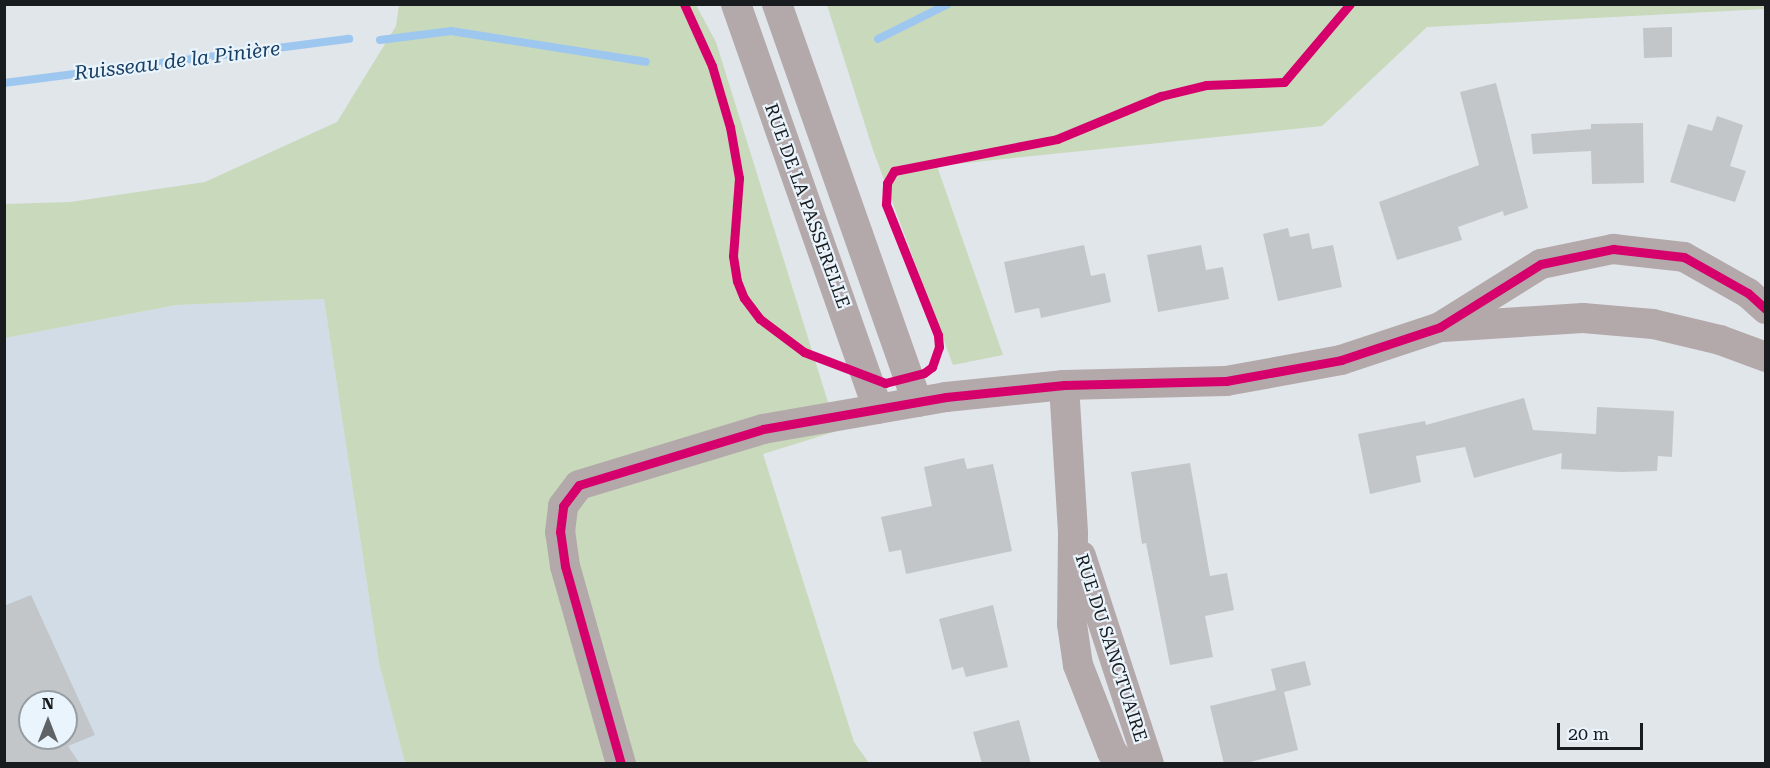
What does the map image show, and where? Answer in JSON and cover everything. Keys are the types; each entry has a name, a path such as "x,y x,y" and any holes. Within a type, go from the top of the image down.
{"street":[{"name":"RUE DE LA PASSERELLE","path":"736,4 878,409"},
{"path":"777,4 917,402"},
{"path":"621,764 565,566 560,532 563,506 579,485 609,473 763,429 917,402 1064,385 1226,381 1341,360 1440,327 1541,264 1613,249 1684,257 1748,292 1766,309"},
{"path":"1440,327 1583,318 1653,324 1720,340 1766,357"},
{"name":"RUE DU SANCTUAIRE","path":"1064,385 1073,534 1072,624 1078,665 1112,752 1122,764"},
{"name":"RUE DU SANCTUAIRE","path":"1073,534 1149,764"}],"shaded area":[{"path":"324,299 379,663 405,763 5,763 4,338 176,305"}],"green space":[{"path":"1765,4 1765,9 1427,27 1322,126 937,166 1003,355 953,365 873,150 827,5"},
{"path":"399,5 696,5 716,42 837,431 763,454 854,742 869,763 405,763 379,663 324,299 176,305 5,338 4,204 70,202 205,182 337,122 396,26"}],"building":[{"path":"1672,27 1672,57 1644,58 1643,28"},
{"path":"1496,83 1528,208 1504,216 1503,211 1458,227 1462,240 1397,260 1379,202 1479,165 1460,92"},
{"path":"1717,116 1743,125 1730,166 1746,171 1735,202 1670,182 1688,124 1712,131"},
{"path":"1643,123 1644,183 1592,184 1591,151 1533,154 1531,134 1591,129 1591,124"},
{"path":"1288,228 1290,237 1309,233 1312,249 1333,245 1342,287 1278,301 1263,234"},
{"path":"1084,245 1091,276 1105,273 1111,302 1041,318 1039,308 1015,313 1004,262"},
{"path":"1201,245 1206,270 1223,267 1229,299 1158,312 1147,255"},
{"path":"1524,398 1533,430 1596,434 1597,407 1674,411 1672,457 1658,456 1657,471 1621,472 1561,469 1562,453 1474,478 1465,447 1416,456 1421,482 1370,494 1358,434 1425,421 1426,425"},
{"path":"964,458 967,469 993,464 1012,551 906,574 901,550 889,552 881,517 932,506 924,467"},
{"path":"1190,463 1210,576 1227,573 1234,610 1205,616 1213,657 1170,665 1146,543 1142,544 1131,472"},
{"path":"31,595 74,690 18,690 18,750 71,750 80,764 4,764 4,606"},
{"path":"993,605 1008,667 966,677 963,667 952,670 939,619"},
{"path":"1305,661 1311,685 1284,692 1298,750 1242,764 1224,764 1210,706 1276,690 1271,669"},
{"path":"78,698 95,735 78,742"},
{"path":"1019,720 1031,764 982,764 973,732"}],"waterway":[{"name":"Ruisseau de la Pinière","path":"878,39 948,4"},
{"name":"Ruisseau de la Pinière","path":"380,40 451,31 646,62"},
{"name":"Ruisseau de la Pinière","path":"4,83 349,39"}],"cycle path":[{"path":"684,4 712,66 730,127 739,178 733,256 737,281 744,298 760,319 804,352 885,383 924,373 932,367 939,347 938,335 886,204 887,183 894,171 1057,139 1161,96 1206,85 1284,82 1350,4"},
{"path":"621,764 565,566 560,532 563,506 579,485 763,429 946,397 1064,385 1226,381 1341,360 1440,327 1541,264 1613,249 1684,257 1748,293 1766,309"}]}
